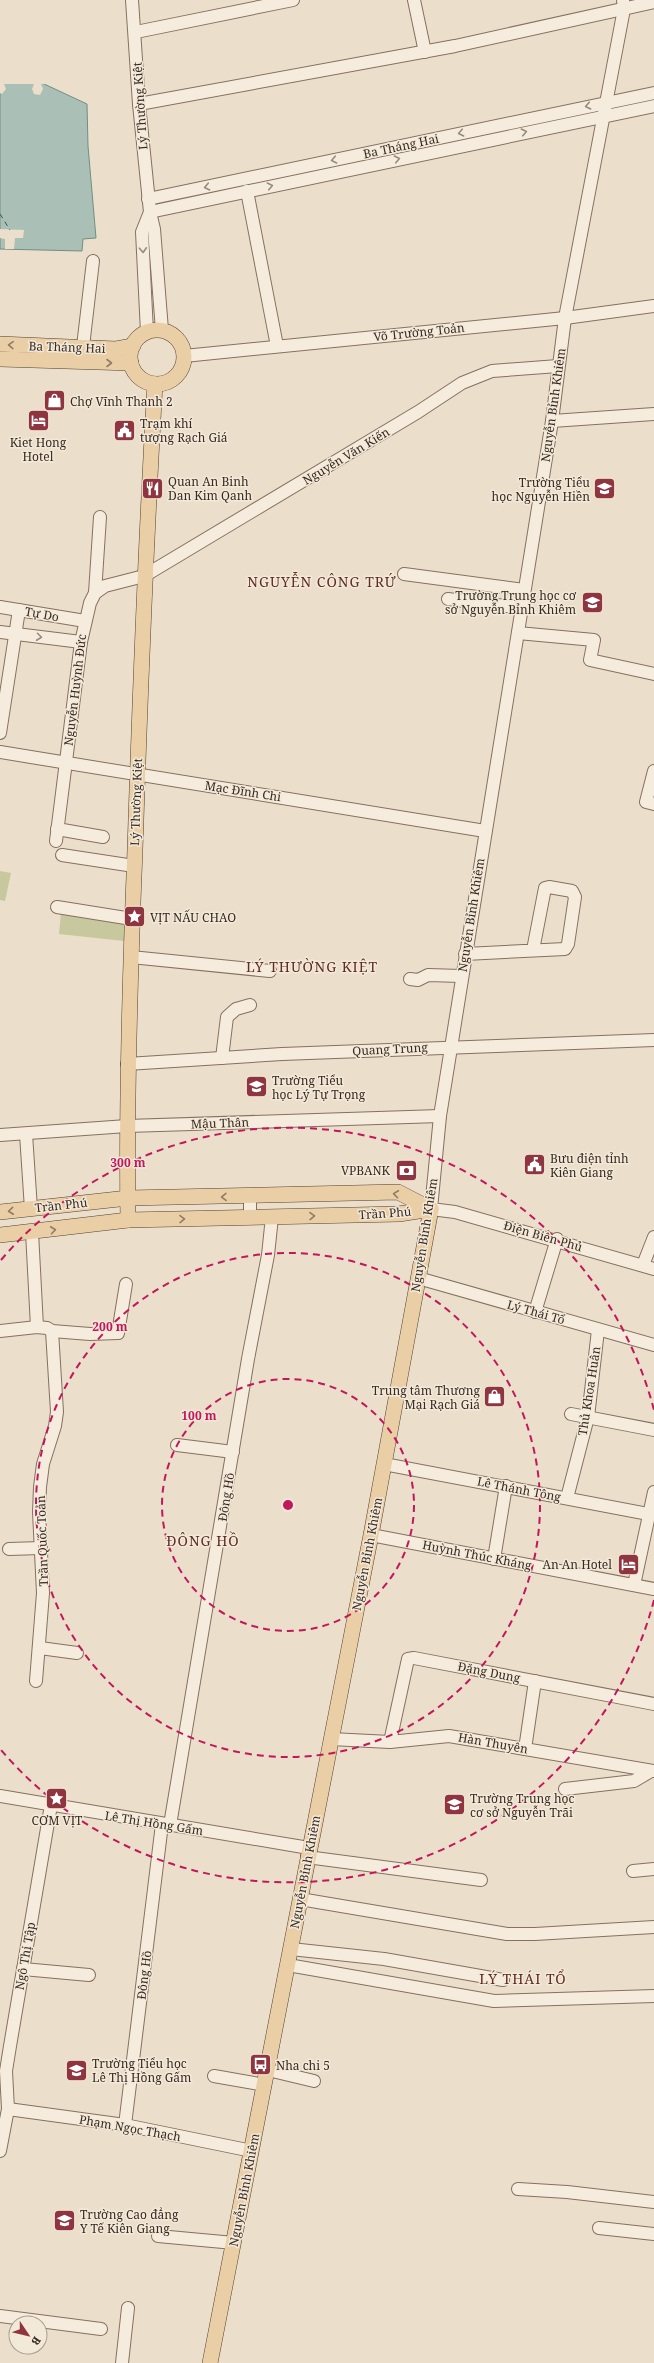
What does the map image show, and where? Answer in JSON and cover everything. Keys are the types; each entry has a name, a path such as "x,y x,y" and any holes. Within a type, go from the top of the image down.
{"main road":[{"path":"154,331 178,339 184,356 183,365 173,379 155,384 139,377 131,362 133,346 137,340 154,331"},
{"name":"Ba Tháng Hai","path":"0,344 131,362"},
{"name":"Ba Tháng Hai","path":"0,359 82,355 133,346"},
{"name":"Lý Thường Kiệt","path":"128,1220 127,1064 144,576 155,384"},
{"name":"Trần Phú","path":"0,1212 128,1198 398,1192 431,1209"},
{"path":"31,1208 32,1232"},
{"name":"Trần Phú","path":"0,1235 128,1220 399,1214 431,1209"},
{"name":"Nguyễn Bỉnh Khiêm","path":"210,2363 268,2070 308,1852 371,1535 431,1209"}],"street":[{"name":"Lý Thường Kiệt","path":"132,0 136,32 139,104 148,200 154,229 154,331"},
{"path":"136,32 293,0"},
{"path":"414,0 425,52"},
{"path":"139,104 425,52 624,5 654,2"},
{"name":"Nguyễn Bỉnh Khiêm","path":"431,1209 440,1116 461,976 552,421 565,318 603,115 607,102 624,5"},
{"name":"Ba Tháng Hai","path":"150,212 247,191 369,159 607,102 654,93"},
{"name":"Ba Tháng Hai","path":"148,200 654,106"},
{"path":"247,191 277,346"},
{"path":"82,355 93,261"},
{"name":"Võ Trường Toản","path":"184,356 565,318 654,306"},
{"name":"Nguyễn Văn Kiến","path":"144,576 406,420 462,383 492,371 558,366"},
{"path":"552,421 654,414"},
{"name":"Nguyễn Huỳnh Đức","path":"100,517 95,593 85,621 81,642 56,835 103,837"},
{"path":"404,574 524,590"},
{"path":"95,593 105,586 144,576"},
{"path":"448,598 522,608"},
{"name":"Tự Do","path":"0,607 85,621"},
{"path":"0,733 19,610"},
{"name":"Tự Do","path":"0,632 81,642"},
{"path":"518,633 594,640 590,660 654,674"},
{"name":"Mạc Đĩnh Chi","path":"0,752 66,764 137,774 485,831"},
{"path":"654,771 646,802 654,804"},
{"path":"62,855 134,866"},
{"path":"465,954 562,950 567,948 575,897 572,891 549,887 545,888 533,950"},
{"path":"57,907 132,919"},
{"path":"131,957 270,971"},
{"path":"410,979 418,980 428,975 461,976"},
{"path":"222,1058 227,1017 236,1009 250,1005"},
{"name":"Quang Trung","path":"127,1064 451,1047 654,1040"},
{"name":"Mậu Thân","path":"0,1135 127,1126 440,1116"},
{"path":"26,1134 31,1208"},
{"path":"250,1196 250,1217"},
{"name":"Điện Biên Phủ","path":"431,1209 456,1212 557,1239 649,1267"},
{"name":"Đông Hồ","path":"125,2125 166,1825 233,1452 248,1359 268,1255 272,1217"},
{"path":"32,1232 37,1327"},
{"path":"649,1267 654,1237"},
{"path":"535,1312 557,1239"},
{"name":"Lý Thái Tổ","path":"418,1278 654,1346"},
{"path":"0,1331 37,1327 47,1328 52,1331 90,1334 118,1333 126,1284"},
{"name":"Thủ Khoa Huân","path":"567,1498 588,1417 598,1330"},
{"name":"Trần Quốc Toản","path":"36,1681 40,1648 43,1593 40,1487 43,1464 55,1426 57,1412 52,1331"},
{"path":"570,1414 654,1430"},
{"path":"177,1444 233,1452"},
{"name":"Lê Thánh Tông","path":"384,1464 652,1515"},
{"path":"494,1559 506,1486"},
{"path":"634,1585 652,1515 654,1492"},
{"name":"Huỳnh Thúc Kháng","path":"371,1535 654,1589"},
{"path":"9,1549 41,1548"},
{"path":"40,1648 76,1653"},
{"name":"Đặng Dung","path":"390,1742 408,1659 535,1681 654,1704"},
{"path":"524,1749 535,1681"},
{"name":"Hàn Thuyên","path":"331,1739 390,1742 449,1736 652,1771"},
{"path":"565,1789 634,1781 652,1771"},
{"name":"Lê Thị Hồng Gấm","path":"0,1796 308,1852 481,1880"},
{"name":"Ngô Thị Tập","path":"0,2151 4,2116 6,2071 51,1805"},
{"path":"634,1871 654,1869"},
{"path":"300,1899 507,1934 535,1934 654,1926"},
{"path":"291,1949 384,1959 502,1980"},
{"path":"288,1965 494,2002 654,1996"},
{"path":"23,1969 89,1975"},
{"path":"268,2070 314,2081"},
{"path":"214,2076 265,2085"},
{"name":"Phạm Ngọc Thạch","path":"4,2116 125,2125 252,2151"},
{"path":"518,2189 567,2192 654,2202"},
{"path":"599,2228 654,2234"},
{"path":"158,2236 234,2243"},
{"path":"122,2363 128,2308"},
{"path":"0,2316 102,2329"}],"green space":[{"path":"0,871 11,873 5,901 0,900"},
{"path":"61,912 125,921 124,941 59,934"}],"shaded area":[{"path":"0,82 42,83 87,104 88,146 96,238 83,239 82,251 0,249"}],"pier":[{"path":"0,80 43,81 48,84 41,84 43,89 40,95 34,94 32,89 34,84 4,84 6,89 2,94 0,93"},
{"path":"0,229 24,230 23,238 15,238 14,249 5,249 5,239 0,238"}],"ferry route":[{"path":"0,214 10,230"}],"place":[{"name":"Chợ Vĩnh Thanh 2","path":"54,401"},
{"name":"Kiet Hong Hotel","path":"38,421"},
{"name":"Trạm khí tượng Rạch Giá","path":"124,430"},
{"name":"Quan An Binh Dan Kim Qanh","path":"153,488"},
{"name":"Trường Tiểu học Nguyễn Hiền","path":"605,489"},
{"name":"Trường Trung học cơ sở Nguyễn Bỉnh Khiêm","path":"592,602"},
{"name":"VỊT NẤU CHAO","path":"134,917"},
{"name":"Trường Tiểu học Lý Tự Trọng","path":"257,1087"},
{"name":"Bưu điện tỉnh Kiên Giang","path":"534,1165"},
{"name":"VPBANK","path":"406,1170"},
{"name":"Trung tâm Thương Mại Rạch Giá","path":"495,1397"},
{"name":"An An Hotel","path":"628,1564"},
{"name":"CƠM VỊT","path":"57,1799"},
{"name":"Trường Trung học cơ sở Nguyễn Trãi","path":"454,1805"},
{"name":"Nha chi 5","path":"260,2065"},
{"name":"Trường Tiểu học Lê Thị Hồng Gấm","path":"76,2070"},
{"name":"Trường Cao đẳng Y Tế Kiên Giang","path":"65,2221"}],"district":[{"name":"NGUYỄN CÔNG TRỨ","path":"322,581"},
{"name":"LÝ THƯỜNG KIỆT","path":"312,966"},
{"name":"ĐÔNG HỒ","path":"203,1540"},
{"name":"LÝ THÁI TỔ","path":"523,1978"}]}
